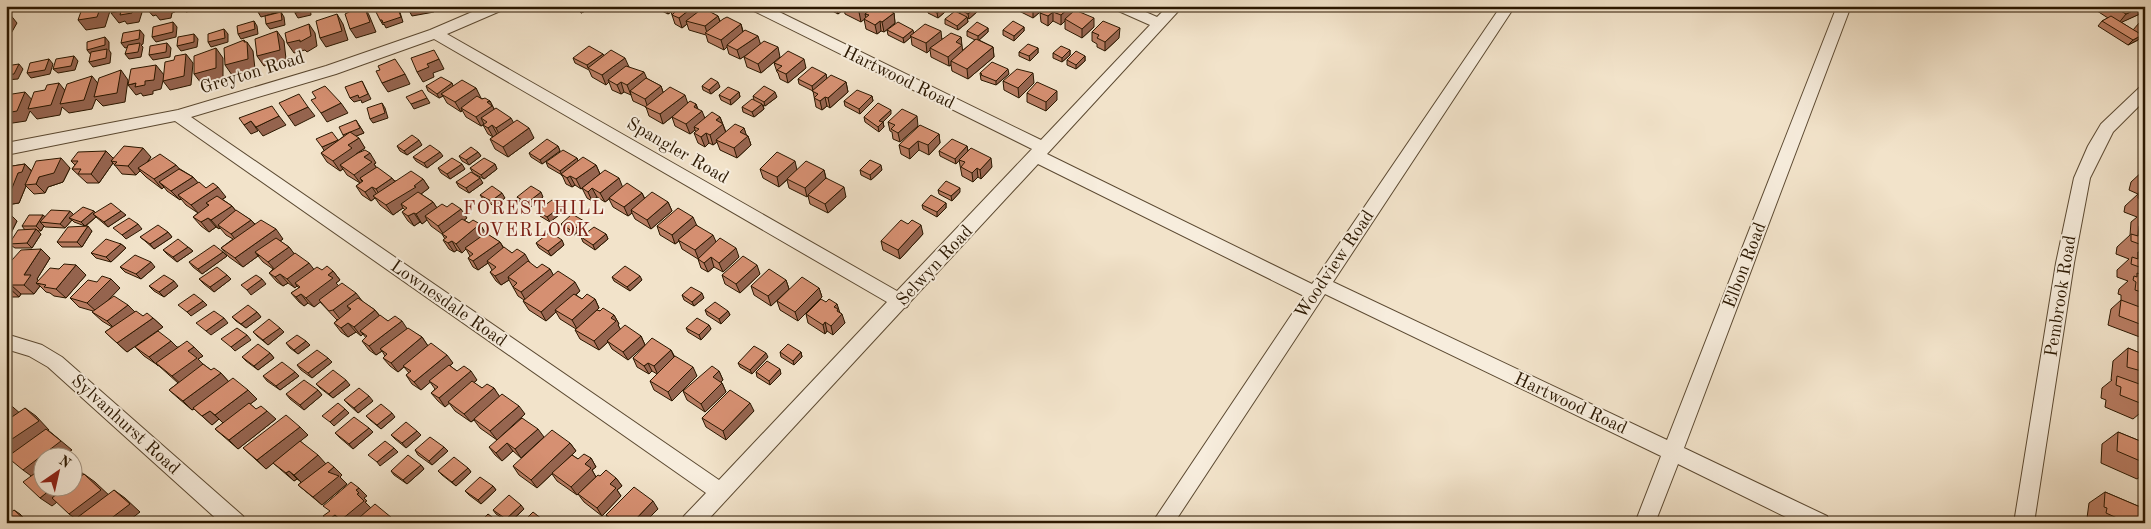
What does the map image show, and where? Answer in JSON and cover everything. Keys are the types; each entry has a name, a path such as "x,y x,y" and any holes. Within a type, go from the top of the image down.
{"street":[{"name":"Greyton Road","path":"6,149 178,115 331,70 435,33 500,6"},
{"name":"Hartwood Road","path":"755,6 1040,152 1318,289 1673,452 1820,523"},
{"path":"1119,6 1160,24"},
{"name":"Selwyn Road","path":"691,523 901,302 1176,6"},
{"name":"Woodview Road","path":"1162,523 1508,6"},
{"name":"Elbon Road","path":"1645,523 1844,6"},
{"name":"Spangler Road","path":"435,33 901,302"},
{"name":"Pembrook Road","path":"2024,523 2065,263 2082,178 2096,146 2107,128 2145,91"},
{"name":"Lownesdale Road","path":"178,115 720,492"},
{"name":"Sylvanhurst Road","path":"6,341 35,350 55,362 236,523"}],"building":[{"path":"83,6 101,6 97,17 78,20"},
{"path":"113,6 134,6 132,13 120,15 121,11 111,13"},
{"path":"154,6 164,6 164,8 153,10"},
{"path":"257,6 276,6 276,8 258,12"},
{"path":"294,6 308,6 308,10 295,13"},
{"path":"364,6 370,22 350,29 345,14"},
{"path":"385,6 397,6 401,17 383,23 375,10"},
{"path":"672,6 694,6 679,18 672,15 676,11 669,8"},
{"path":"847,6 867,6 859,12"},
{"path":"875,6 880,6 894,13 875,25 864,19 869,15 865,14"},
{"path":"930,6 945,7 937,13 928,8"},
{"path":"963,6 977,6 968,14 959,9"},
{"path":"1047,6 1071,6 1061,15 1053,12 1048,16 1040,13"},
{"path":"2112,6 2143,6 2126,14"},
{"path":"703,8 718,16 705,26 686,21"},
{"path":"1075,10 1094,18 1082,29 1065,19"},
{"path":"955,11 967,17 957,26 945,19"},
{"path":"281,12 282,20 266,24 265,16"},
{"path":"337,14 342,31 320,38 316,21"},
{"path":"2111,16 2142,35 2133,40 2102,21"},
{"path":"727,17 741,24 721,40 705,33 723,19"},
{"path":"2145,20 2145,26 2139,23"},
{"path":"254,21 255,29 238,34 237,26"},
{"path":"1013,21 1024,27 1014,36 1003,30"},
{"path":"1103,21 1120,28 1105,42 1097,38 1099,35 1092,32"},
{"path":"173,22 173,32 152,37 153,27"},
{"path":"898,22 913,30 903,38 887,30"},
{"path":"977,22 988,28 978,36 967,31"},
{"path":"309,24 311,36 300,42 300,40 287,43 285,33"},
{"path":"925,24 941,31 926,43 910,36"},
{"path":"224,29 225,38 208,42 208,34"},
{"path":"140,30 139,39 121,43 123,33"},
{"path":"745,30 758,36 737,50 727,45"},
{"path":"277,31 280,50 257,56 255,39"},
{"path":"951,33 961,37 956,42 962,45 948,57 930,48"},
{"path":"194,34 194,42 177,46 178,37"},
{"path":"105,37 105,45 87,50 87,42"},
{"path":"976,39 993,47 967,69 951,61"},
{"path":"244,40 244,42 247,42 248,59 225,65 224,48"},
{"path":"764,41 778,47 758,64 744,57"},
{"path":"140,43 138,52 125,54 128,45"},
{"path":"167,43 166,52 149,55 150,46"},
{"path":"1028,44 1038,48 1029,56 1019,52"},
{"path":"589,46 603,54 587,65 573,58"},
{"path":"1061,46 1070,50 1062,58 1053,53"},
{"path":"216,48 216,68 194,74 194,56"},
{"path":"107,49 106,58 89,62 91,52"},
{"path":"434,50 439,59 427,64 429,67 417,72 411,58"},
{"path":"611,50 625,58 602,75 588,68"},
{"path":"788,51 804,59 786,74 777,70 782,66 774,63"},
{"path":"1076,51 1085,56 1076,65 1067,60"},
{"path":"186,54 184,76 163,81 165,62 174,60 175,56"},
{"path":"74,56 71,66 53,69 56,59"},
{"path":"49,59 45,70 27,73 30,63"},
{"path":"395,59 405,74 382,83 376,71 380,70 378,66"},
{"path":"992,62 1008,69 996,81 980,73"},
{"path":"19,64 14,74 6,75 6,66"},
{"path":"156,65 154,80 145,81 145,85 135,87 136,83 128,85 131,69"},
{"path":"626,66 644,72 627,85 621,82 617,85 608,80"},
{"path":"812,67 826,74 812,86 798,79"},
{"path":"1017,69 1033,73 1018,88 1003,81"},
{"path":"121,70 117,93 94,97 99,78"},
{"path":"831,75 846,82 828,98 825,97 820,101 814,98 818,94 812,91"},
{"path":"92,76 84,100 60,104 67,84"},
{"path":"441,77 452,83 437,94 426,86"},
{"path":"646,78 661,86 645,99 630,91"},
{"path":"711,78 718,82 709,90 702,86"},
{"path":"462,80 476,88 455,102 441,94"},
{"path":"362,81 368,94 359,98 358,95 350,98 345,87"},
{"path":"1037,82 1057,91 1046,102 1027,93"},
{"path":"59,83 51,105 28,109 34,92 45,90 47,85"},
{"path":"325,86 341,103 321,113 311,100 316,98 312,92"},
{"path":"764,86 775,92 764,102 753,96"},
{"path":"670,87 685,95 660,114 645,107"},
{"path":"728,87 739,92 730,100 719,95"},
{"path":"422,90 427,98 411,104 406,97"},
{"path":"857,90 872,96 859,109 844,101"},
{"path":"25,92 17,111 6,113 6,95"},
{"path":"299,94 308,107 288,116 279,103"},
{"path":"477,96 490,101 487,102 492,106 476,117 461,108"},
{"path":"752,99 762,104 752,112 742,107"},
{"path":"690,101 696,104 694,107 702,111 686,124 672,117"},
{"path":"382,103 385,113 370,119 367,108"},
{"path":"878,103 891,110 879,121 883,122 878,127 864,117"},
{"path":"272,106 279,116 256,127 251,121 244,125 239,118"},
{"path":"496,108 511,118 496,128 492,125 488,128 483,125 487,122 481,118"},
{"path":"902,109 917,116 898,133 891,129 895,125 888,122"},
{"path":"712,112 720,117 716,120 723,124 710,135 706,133 701,137 694,133 699,129 694,127"},
{"path":"356,120 360,128 343,135 339,127"},
{"path":"517,120 529,128 503,147 490,139"},
{"path":"735,124 744,128 740,132 748,136 734,148 716,140"},
{"path":"920,125 939,134 928,145 918,141 909,149 899,145"},
{"path":"332,132 338,140 322,147 316,139"},
{"path":"350,132 359,138 348,145 352,148 333,161 321,153"},
{"path":"412,135 419,140 404,151 397,146"},
{"path":"547,139 558,146 540,160 529,153"},
{"path":"952,139 967,146 955,159 939,151"},
{"path":"430,145 440,152 424,163 413,157"},
{"path":"124,146 143,148 128,166 114,165 117,162 111,161"},
{"path":"471,147 478,152 466,160 459,156"},
{"path":"971,148 991,158 980,170 977,168 972,173 961,167 965,162 959,160"},
{"path":"365,150 370,153 364,157 372,162 354,175 340,165 358,153"},
{"path":"563,150 577,158 560,171 546,162"},
{"path":"106,151 91,174 78,174 81,169 72,169 78,161 71,161 78,152"},
{"path":"777,152 795,161 777,177 760,169"},
{"path":"160,154 176,165 154,179 138,168"},
{"path":"583,157 596,165 576,179 570,176 567,178 561,174"},
{"path":"61,158 54,173 39,177 36,184 25,185 36,161"},
{"path":"452,158 462,164 447,174 438,168"},
{"path":"484,158 495,164 481,175 470,168"},
{"path":"870,160 881,165 870,175 860,170"},
{"path":"806,161 824,170 805,188 787,179"},
{"path":"25,164 22,172 18,173 10,193 6,194 6,167"},
{"path":"377,167 392,178 376,189 372,187 365,192 356,186 363,181 360,178"},
{"path":"179,169 193,177 171,191 159,182"},
{"path":"605,170 619,178 600,193 592,188 588,192 582,188"},
{"path":"411,171 423,179 414,186 416,187 386,205 373,196"},
{"path":"471,172 480,178 466,188 456,182"},
{"path":"826,178 844,187 825,204 808,195"},
{"path":"946,181 960,188 951,196 938,190"},
{"path":"199,182 206,188 213,183 218,187 191,205 178,195"},
{"path":"627,183 642,193 624,207 609,198"},
{"path":"492,186 502,193 491,201 480,195"},
{"path":"531,186 541,192 527,203 517,197"},
{"path":"418,192 433,202 416,214 408,216 402,212 407,208 401,204"},
{"path":"652,192 668,202 647,220 631,210"},
{"path":"2139,192 2145,194 2145,201 2138,198"},
{"path":"931,195 946,203 937,212 922,205"},
{"path":"217,196 232,206 211,220 208,218 201,222 193,217 209,205 206,203"},
{"path":"552,200 562,206 547,217 537,211"},
{"path":"111,203 121,211 104,222 93,214"},
{"path":"452,203 461,209 438,226 425,216 442,204 447,207"},
{"path":"83,207 94,211 81,222 69,218"},
{"path":"678,208 693,217 672,235 657,226"},
{"path":"51,210 70,211 60,224 40,222"},
{"path":"236,210 251,220 231,234 218,225"},
{"path":"572,214 584,221 572,231 561,224"},
{"path":"29,215 43,215 36,226 22,226"},
{"path":"12,216 6,227 6,217"},
{"path":"129,218 138,224 122,235 113,228"},
{"path":"462,219 469,223 473,220 480,224 456,244 452,241 448,243 443,240 447,237 442,234"},
{"path":"261,220 276,229 235,258 221,248"},
{"path":"901,220 908,224 912,220 921,225 898,250 881,241"},
{"path":"158,225 168,232 150,244 140,237"},
{"path":"696,225 713,235 695,250 678,240"},
{"path":"88,226 77,242 57,242 68,227"},
{"path":"2139,226 2145,229 2145,246 2131,241 2131,234 2138,236"},
{"path":"594,227 606,234 593,245 581,237"},
{"path":"36,229 27,243 9,244 18,230"},
{"path":"550,232 562,240 548,251 536,243"},
{"path":"486,233 500,242 473,261 468,258 473,254 465,248"},
{"path":"276,238 289,247 268,262 255,252"},
{"path":"720,238 736,248 719,263 711,257 704,263 698,259"},
{"path":"106,239 121,244 106,257 91,253"},
{"path":"178,239 188,247 173,257 163,250"},
{"path":"214,245 223,252 198,269 189,262"},
{"path":"504,247 512,253 517,249 525,254 503,272 495,276 490,272 496,267 487,261"},
{"path":"41,249 24,275 31,275 24,285 11,285 9,288 6,288 6,268 12,260 21,250"},
{"path":"2138,252 2145,254 2145,269 2131,264 2132,257 2138,259"},
{"path":"295,253 309,263 287,279 280,274 275,277 269,273"},
{"path":"135,255 151,262 136,274 120,267"},
{"path":"743,256 757,265 736,284 722,275"},
{"path":"528,261 537,268 542,264 550,269 521,292 513,287 517,283 508,277"},
{"path":"64,264 76,265 56,289 44,287 46,285 36,283 50,268 59,269"},
{"path":"327,266 333,271 328,275 333,278 306,298 301,294 296,297 291,293 300,287 295,283 317,267 322,270"},
{"path":"625,266 640,276 627,287 612,277"},
{"path":"217,267 227,275 210,287 199,279"},
{"path":"769,269 786,280 768,296 751,286"},
{"path":"558,271 575,282 541,312 523,301"},
{"path":"2137,273 2145,276 2145,293 2135,290 2136,282 2133,280 2134,276 2137,277"},
{"path":"164,275 174,281 159,292 149,286"},
{"path":"256,275 262,279 247,290 241,285"},
{"path":"102,276 111,279 87,303 70,298 88,280 97,282"},
{"path":"802,277 819,288 795,312 777,301"},
{"path":"342,283 356,293 329,311 319,300"},
{"path":"691,287 702,293 692,302 682,295"},
{"path":"194,294 203,301 187,312 178,305"},
{"path":"574,294 582,299 587,294 595,299 572,320 555,310"},
{"path":"114,296 128,305 107,321 92,312"},
{"path":"358,298 375,310 354,327 348,323 341,328 334,323 351,309 347,306"},
{"path":"821,299 826,302 829,299 837,304 834,307 842,314 831,326 825,322 823,325 806,314"},
{"path":"2121,300 2145,309 2145,326 2119,316"},
{"path":"715,302 728,311 719,319 705,310"},
{"path":"248,305 257,312 241,324 232,317"},
{"path":"603,308 614,315 611,318 616,321 594,341 575,330 597,310 600,311"},
{"path":"136,311 143,316 147,313 153,318 117,343 105,332"},
{"path":"214,311 224,318 206,331 196,323"},
{"path":"380,315 388,321 395,316 402,321 369,346 362,341 367,336 360,331"},
{"path":"697,318 709,325 699,335 686,328"},
{"path":"269,319 280,328 263,340 253,332"},
{"path":"625,325 641,336 623,352 607,341"},
{"path":"237,328 247,335 231,347 221,339"},
{"path":"408,328 422,337 391,363 383,358 387,354 380,349"},
{"path":"158,331 171,341 149,357 135,347"},
{"path":"297,335 306,341 294,350 286,343"},
{"path":"652,338 671,350 654,366 648,363 644,366 633,358"},
{"path":"187,341 194,347 188,351 197,358 172,376 156,363"},
{"path":"431,343 447,355 414,382 406,375 411,371 403,366"},
{"path":"258,344 270,353 254,366 242,357"},
{"path":"788,344 801,352 793,361 780,352"},
{"path":"754,346 766,353 750,370 738,363"},
{"path":"2128,348 2145,355 2145,372 2127,367"},
{"path":"317,350 328,358 308,373 297,365"},
{"path":"675,356 693,367 668,392 650,381"},
{"path":"767,361 780,369 769,381 756,372"},
{"path":"282,362 295,372 276,386 263,376"},
{"path":"203,364 211,370 214,368 221,373 183,401 169,390"},
{"path":"449,365 457,371 464,366 471,371 439,398 431,393 438,387 429,381"},
{"path":"712,366 719,371 713,377 722,383 701,404 683,391"},
{"path":"333,370 346,380 329,394 316,384"},
{"path":"2117,376 2145,386 2145,405 2120,395 2121,387 2116,385"},
{"path":"233,378 248,390 215,415 210,411 202,416 193,408"},
{"path":"304,380 318,390 300,405 286,394"},
{"path":"472,381 482,388 487,384 494,388 464,414 448,402"},
{"path":"359,388 369,396 354,408 344,400"},
{"path":"730,390 750,403 723,431 702,418"},
{"path":"502,394 519,406 490,431 474,419"},
{"path":"6,402 11,406 6,409"},
{"path":"249,403 256,409 261,406 267,411 229,440 215,429"},
{"path":"338,403 345,409 330,422 322,416"},
{"path":"381,404 392,413 377,425 366,416"},
{"path":"25,408 39,421 6,443 6,421"},
{"path":"286,415 300,427 257,460 243,448"},
{"path":"354,417 369,428 349,444 335,433"},
{"path":"522,418 538,429 515,449 507,443 496,453 489,447"},
{"path":"406,422 417,431 402,443 391,435"},
{"path":"46,429 61,441 54,446 32,446 32,463 23,470 7,457"},
{"path":"552,430 570,443 531,480 513,466"},
{"path":"2118,432 2145,443 2145,463 2117,451"},
{"path":"430,437 444,447 429,461 415,450"},
{"path":"300,441 318,455 294,475 289,471 286,473 273,463"},
{"path":"385,441 394,448 377,462 368,455"},
{"path":"584,454 591,458 585,464 591,468 571,487 552,473 572,455 578,459"},
{"path":"408,455 421,465 403,480 391,471"},
{"path":"454,457 468,468 452,482 438,471"},
{"path":"328,462 334,467 328,472 339,476 313,497 298,485"},
{"path":"606,470 616,478 610,484 616,488 597,508 578,494"},
{"path":"84,474 101,490 69,514 52,498 54,496 82,496 82,475"},
{"path":"32,475 32,490 23,482"},
{"path":"480,477 493,486 478,500 465,491"},
{"path":"351,482 359,488 356,490 359,493 357,494 364,501 341,520 335,515 328,520 323,516 330,511 323,506"},
{"path":"634,487 653,501 632,523 615,523 606,515"},
{"path":"114,490 130,504 105,523 83,523 78,517"},
{"path":"2105,492 2145,509 2145,520 2139,518 2139,523 2128,523 2106,513 2107,508 2104,507"},
{"path":"509,495 521,505 506,519 493,510"},
{"path":"375,504 392,518 386,523 353,523"},
{"path":"14,510 26,521 24,523 6,523 6,516"},
{"path":"533,512 547,523 522,523"},
{"path":"488,514 500,523 479,523"},
{"path":"131,519 136,523 126,523"}],"district":[{"name":"FOREST HILL OVERLOOK","path":"534,218"}]}
